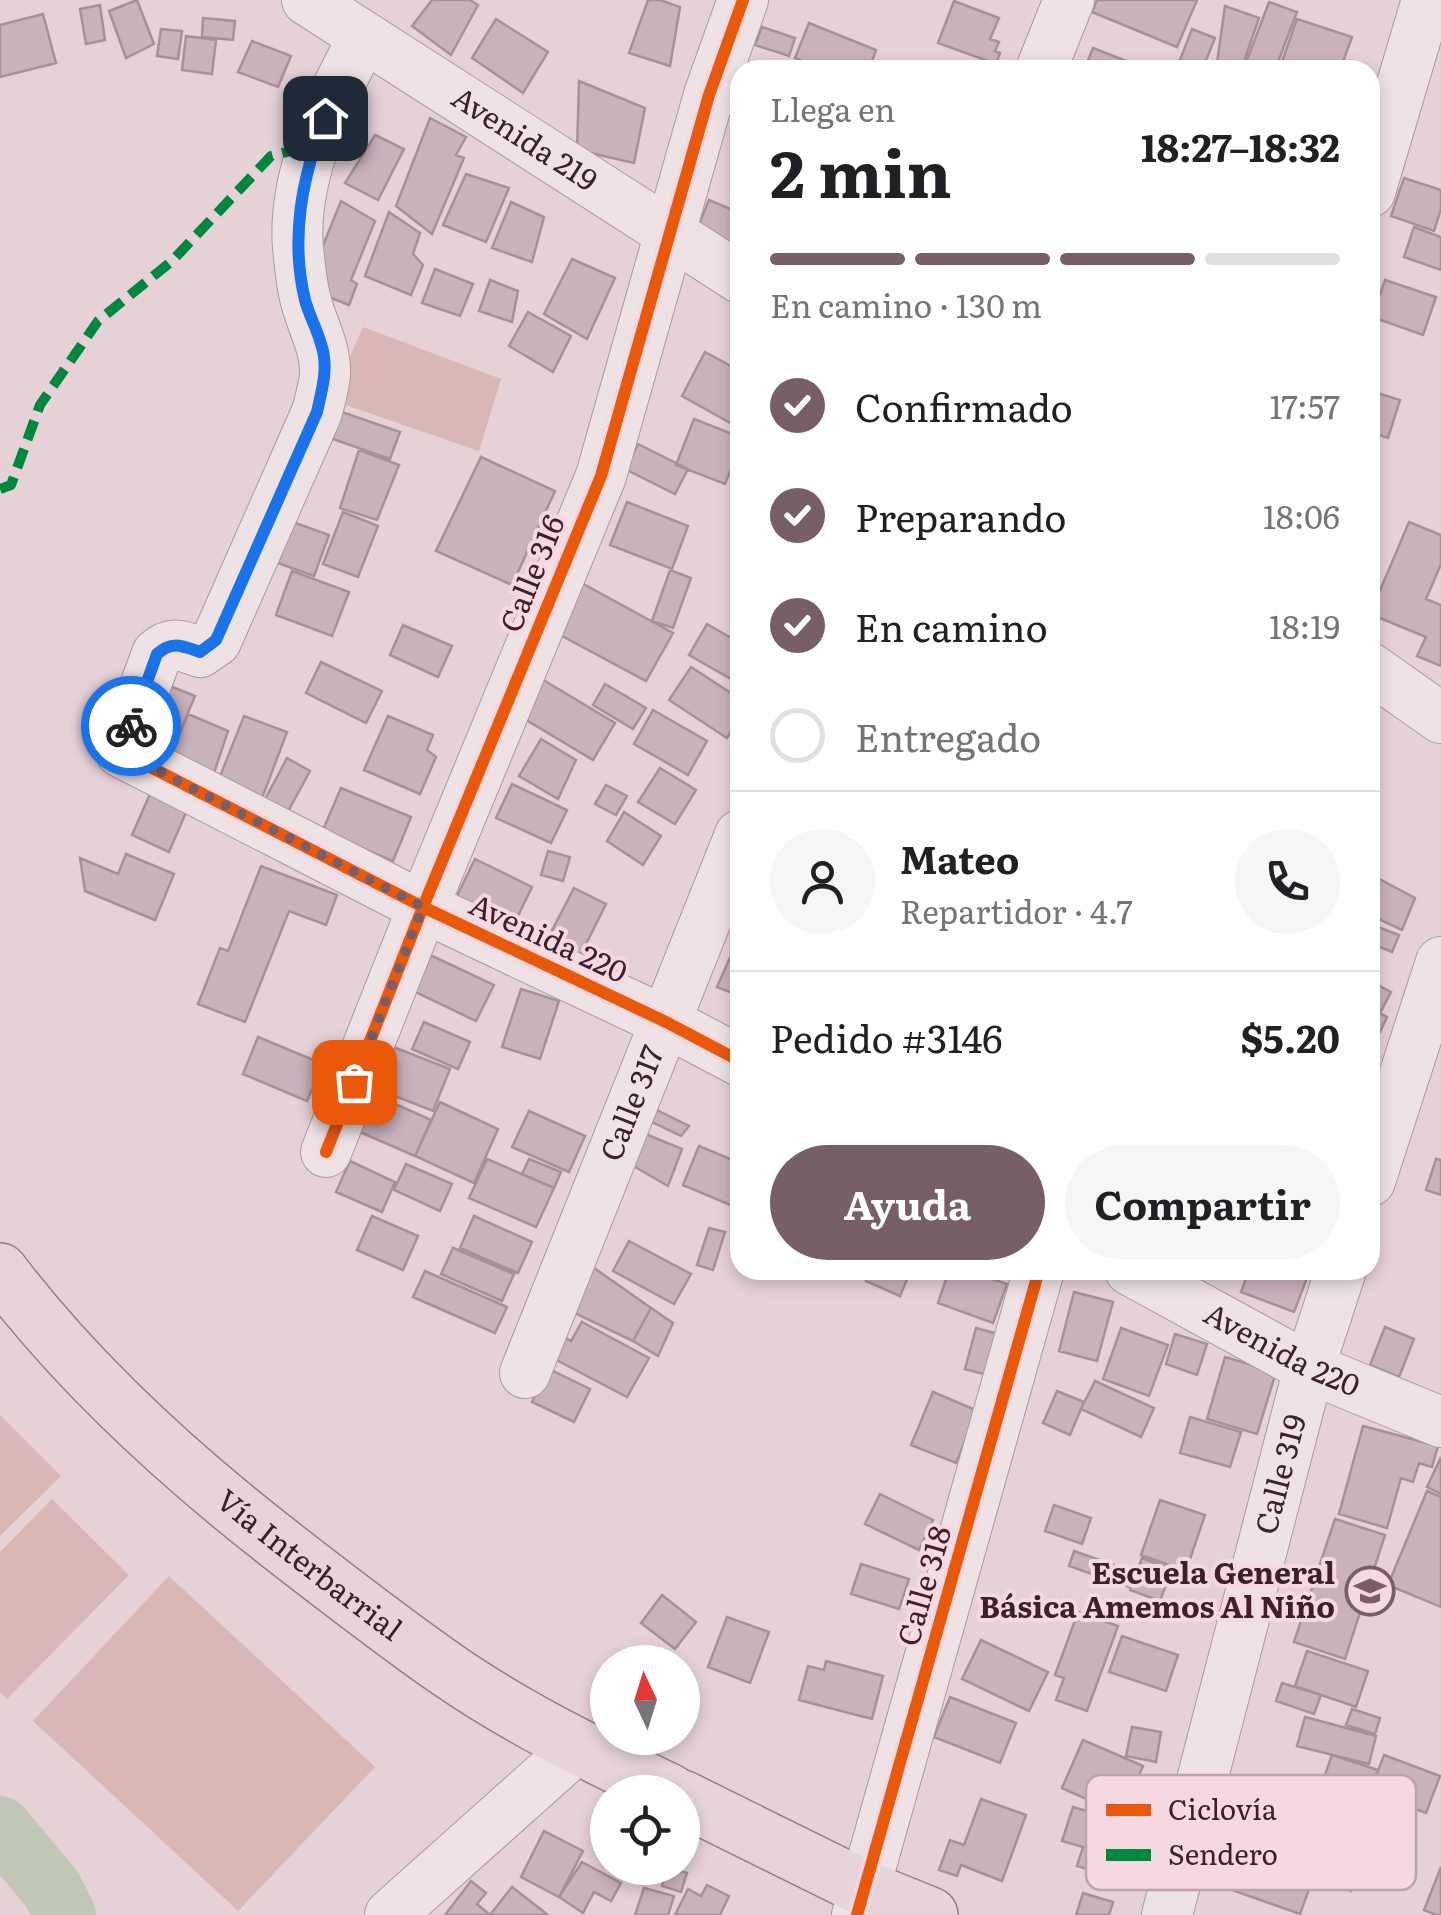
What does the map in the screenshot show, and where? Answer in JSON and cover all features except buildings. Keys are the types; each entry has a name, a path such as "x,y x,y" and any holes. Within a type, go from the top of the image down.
{"main road":[{"name":"Vía Interbarrial","path":"0,1271 102,1388 208,1488 448,1670 578,1747 635,1775"},
{"path":"700,1808 861,1902 930,1915"}],"street":[{"name":"Avenida 219","path":"307,0 730,272"},
{"name":"Calle 316","path":"326,1152 601,476 709,95 743,0"},
{"path":"1045,60 1069,0"},
{"path":"1380,158 1427,0"},
{"name":"Avenida 220","path":"363,38 335,92 301,192 298,244 306,300 323,348 325,376 317,412 216,640 200,652 176,644 165,646 157,654 122,752 423,907 730,1056"},
{"path":"1380,675 1441,718"},
{"name":"Calle 317","path":"524,1373 730,860"},
{"path":"1380,1150 1441,962"},
{"name":"Calle 318","path":"861,1902 1036,1280"},
{"name":"Avenida 220","path":"1148,1280 1309,1368 1441,1422"},
{"name":"Calle 319","path":"1203,1775 1309,1368 1338,1280"},
{"path":"390,1915 578,1747"},
{"name":"Calle 319","path":"1167,1915 1173,1890"}],"shaded area":[{"path":"363,327 501,379 479,451 331,400"},
{"path":"0,1415 61,1476 0,1536"},
{"path":"52,1499 129,1575 7,1699 0,1692 0,1552"},
{"path":"169,1576 375,1767 238,1911 33,1721"}],"waterway":[{"path":"0,1827 52,1889 65,1915"}],"marked path":[{"path":"0,489 11,485 40,405 98,321 172,261 271,156 314,145"}],"cycle path":[{"path":"326,1152 601,476 709,95 743,0"},
{"path":"121,752 423,907 730,1056"},
{"path":"857,1915 1036,1280"}],"way so far":[{"path":"131,726 122,752 423,907 354,1082"}],"place":[{"name":"Escuela General Básica Amemos Al Niño","path":"1370,1591"}],"route":[{"path":"131,726 157,654 165,646 176,644 200,652 216,640 317,412 325,376 323,348 306,300 298,244 301,192 325,118"}]}
